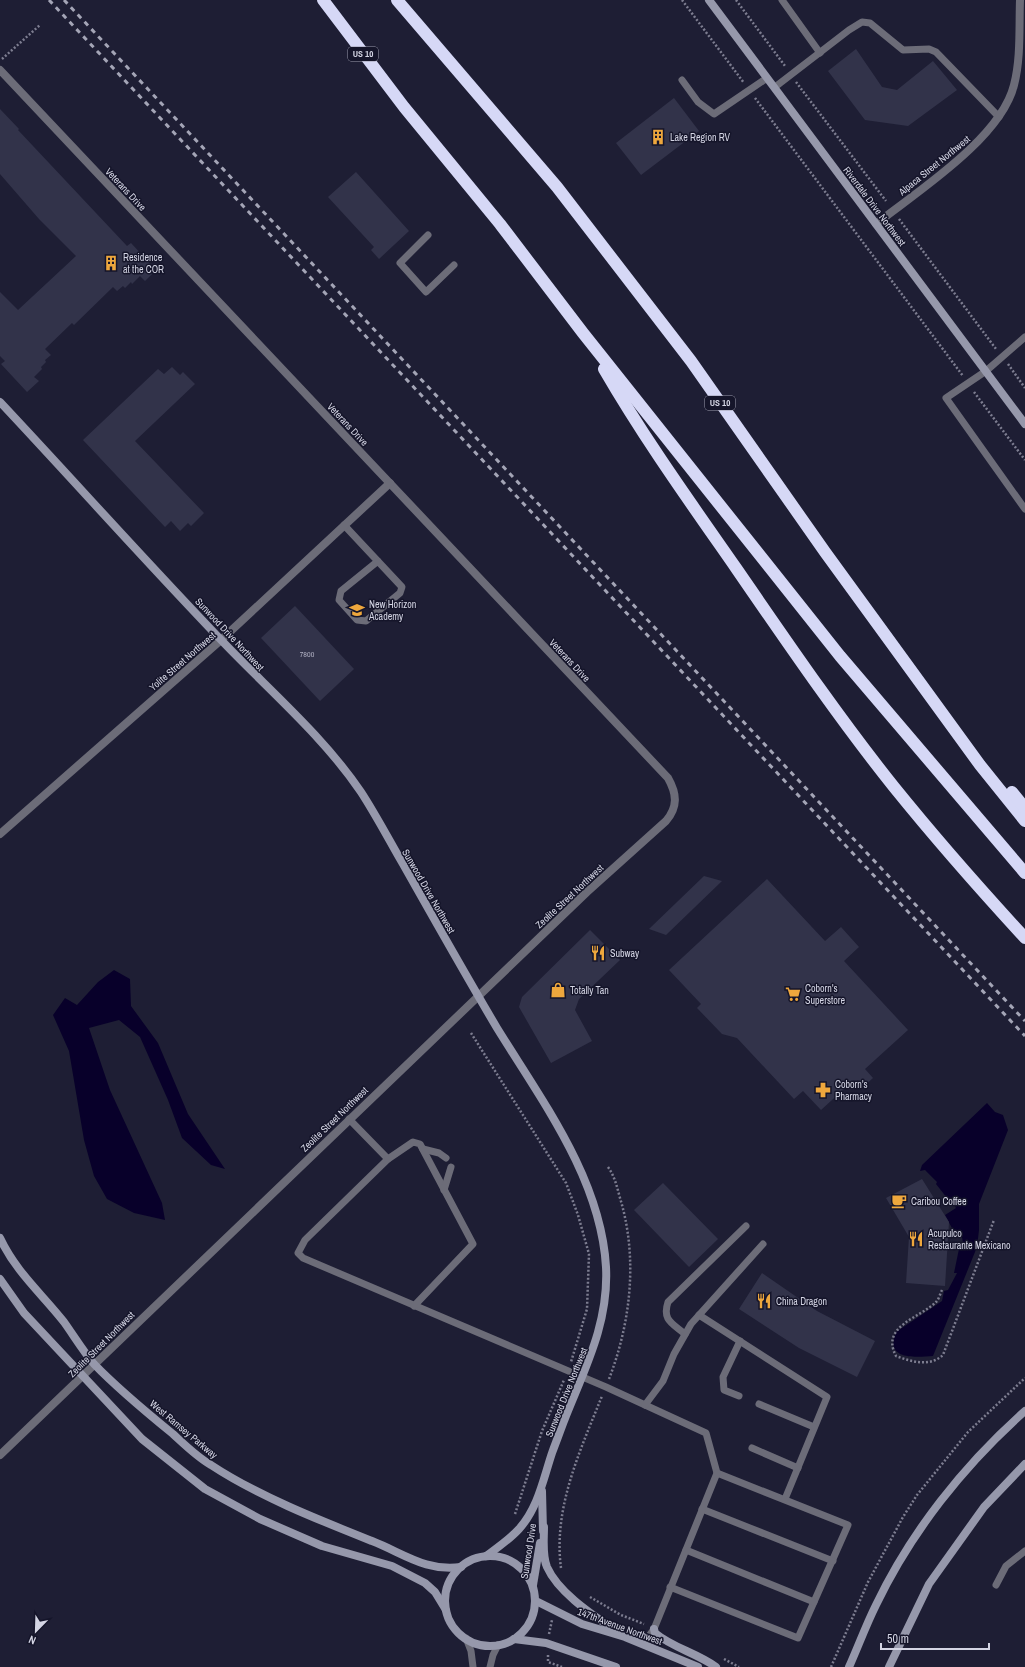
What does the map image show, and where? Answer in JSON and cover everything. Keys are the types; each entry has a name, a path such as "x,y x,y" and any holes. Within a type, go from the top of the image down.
{"highway":[{"name":"US 10","path":"323,0 404,107 500,224 583,333 840,656 1025,873"},
{"name":"US 10","path":"397,0 557,187 686,355 825,552 980,765 1025,822"},
{"path":"583,333 649,442 770,618 834,707 917,816 961,868 1025,938"},
{"path":"918,680 1025,808"}],"street":[{"name":"Riverdale Drive Northwest","path":"709,0 1025,424"},
{"name":"Alpaca Street Northwest","path":"876,224 974,146 999,117 1006,105 1015,79 1018,63 1020,0"},
{"name":"Veterans Drive","path":"0,70 668,778 676,796"},
{"name":"Sunwood Drive Northwest","path":"0,402 221,640 332,755 362,793 478,996 549,1113 576,1161 597,1211 606,1269 604,1304 598,1333 583,1379 552,1454 542,1489"},
{"name":"Yolite Street Northwest","path":"0,834 221,640 390,483"},
{"name":"Zeolite Street Northwest","path":"0,1455 587,892 666,821 675,808 676,796"},
{"name":"West Ramsey Parkway","path":"0,1238 4,1247 34,1290 63,1321 94,1364 152,1417 210,1465 262,1493 316,1519 378,1543 408,1558 434,1568 446,1569 460,1567"},
{"path":"0,1279 24,1313 142,1439 205,1489 260,1519 322,1546 392,1566 425,1583 435,1592 446,1610 453,1626 466,1638 481,1645 498,1645 514,1639 526,1629 533,1616 536,1601 533,1585 525,1572 514,1563 501,1557 486,1556 472,1560 460,1567 452,1578 446,1591 446,1610"},
{"path":"849,1667 876,1605 928,1519 969,1467 1001,1433 1025,1411"},
{"path":"889,1667 928,1584 984,1507 1025,1464"},
{"name":"Sunwood Drive","path":"486,1556 517,1531 528,1518 542,1489"},
{"name":"Sunwood Drive","path":"533,1585 544,1527 542,1489"},
{"path":"544,1527 544,1556 547,1568 567,1593 591,1613 625,1637"},
{"name":"147th Avenue Northwest","path":"536,1601 557,1613 582,1624 625,1637 698,1667"},
{"path":"654,1629 654,1633 665,1642 705,1659 716,1667"},
{"path":"514,1639 548,1644 616,1667"}],"lane":[{"path":"782,0 820,52"},
{"path":"775,88 849,30 862,22 870,23 903,50 929,49 936,52 999,117"},
{"path":"682,80 698,102 714,114 767,78"},
{"path":"428,236 400,262 426,292 454,265"},
{"path":"1025,349 1022,340 986,371 946,398 1025,509"},
{"path":"344,525 378,561 402,588 400,593 366,621 357,620 339,600 341,591 378,561"},
{"path":"349,1119 388,1159"},
{"path":"414,1306 473,1244 423,1149 420,1144 414,1142 388,1159 305,1240 298,1253 303,1258 414,1306 567,1372 583,1379 606,1388 706,1433 717,1473 654,1629 643,1644"},
{"path":"423,1149 439,1153 446,1158"},
{"path":"444,1190 451,1167"},
{"path":"685,1334 668,1319 666,1315 668,1302 746,1226"},
{"path":"645,1405 663,1381 685,1334 699,1315 763,1244"},
{"path":"699,1315 827,1397 785,1499"},
{"path":"739,1396 724,1390 723,1377 740,1341"},
{"path":"759,1404 814,1427"},
{"path":"752,1448 798,1468"},
{"path":"670,1587 798,1638 848,1525 717,1473"},
{"path":"702,1509 833,1561"},
{"path":"686,1550 814,1602"},
{"path":"996,1584 1006,1566 1025,1551"},
{"path":"466,1638 471,1651 473,1667"},
{"path":"490,1667 493,1655 498,1645"}],"path":[{"path":"682,0 1025,460"},
{"path":"736,0 886,201"},
{"path":"0,61 40,25"},
{"path":"899,219 1025,388"},
{"path":"471,1033 566,1183 578,1215 589,1254 587,1309 567,1372 542,1431 519,1505 510,1525 517,1531"},
{"path":"566,1574 561,1568 559,1543 567,1492 576,1461 606,1388 620,1347 626,1320 630,1261 625,1214 613,1174 608,1167"},
{"path":"942,1290 938,1301 896,1330 892,1338 892,1348 896,1356 926,1363 937,1360 943,1355 994,1220"},
{"path":"831,1667 868,1582 903,1517 917,1495 968,1432 1025,1378"},
{"path":"544,1544 559,1543"},
{"path":"585,1593 621,1615 654,1629"},
{"path":"557,1613 552,1621 548,1644 548,1662 562,1667"},
{"path":"720,1656 739,1667"}],"shaded area":[{"path":"114,970 130,979 131,1006 158,1043 188,1114 225,1169 211,1165 182,1138 168,1100 140,1037 119,1020 89,1028 110,1090 162,1203 165,1220 134,1213 107,1199 94,1176 84,1140 69,1051 53,1015 65,998 77,1005 98,982"},
{"path":"987,1103 995,1112 1003,1115 1008,1130 979,1204 979,1230 977,1247 933,1356 918,1357 898,1353 894,1348 893,1341 896,1332 942,1301 944,1291 948,1290 957,1273 954,1273 960,1244 963,1243 961,1231 953,1230 945,1215 956,1208 936,1184 937,1182 925,1170 920,1171 922,1165"}],"building":[{"path":"856,49 882,87 897,90 933,61 957,90 908,126 865,120 828,71"},
{"name":"Lake Region RV","path":"674,98 699,131 641,175 616,143"},
{"name":"Residence at the COR","path":"0,109 127,246 131,243 156,270 145,281 140,276 132,284 131,282 125,288 123,286 117,291 113,287 74,325 72,323 45,349 51,355 45,360 46,362 41,367 42,369 34,377 39,381 27,392 1,364 5,361 0,356 0,292 18,310 76,256 39,219 0,174"},
{"path":"356,172 409,231 379,259 371,250 374,247 328,197"},
{"path":"172,367 180,375 183,372 195,384 135,441 204,513 191,526 188,523 180,531 171,521 165,527 83,440 158,369 164,374"},
{"path":"295,606 354,669 320,701 261,638"},
{"path":"704,876 722,881 666,935 649,929"},
{"name":"Coborn's Superstore","path":"767,879 825,941 841,927 859,947 844,961 908,1030 865,1069 873,1078 862,1088 854,1080 821,1110 803,1091 794,1099 737,1038 722,1034 697,1008 701,1004 669,970"},
{"path":"590,930 620,960 579,999 575,1010 592,1041 551,1063 519,1007 522,997"},
{"path":"922,1179 949,1222 945,1286 906,1283 909,1237 886,1198"},
{"path":"663,1183 718,1239 689,1267 634,1210"},
{"path":"762,1273 817,1311 875,1341 857,1377 799,1348 739,1309"}],"railway":[{"path":"49,0 1025,1036"},
{"path":"64,0 1025,1021"}],"place":[{"name":"Lake Region RV","path":"658,137"},
{"name":"Residence at the COR","path":"111,263"},
{"name":"New Horizon Academy","path":"357,610"},
{"name":"Subway","path":"598,953"},
{"name":"Totally Tan","path":"558,990"},
{"name":"Coborn's Superstore","path":"793,994"},
{"name":"Coborn's Pharmacy","path":"823,1090"},
{"name":"Caribou Coffee","path":"899,1201"},
{"name":"Acupulco Restaurante Mexicano","path":"916,1239"},
{"name":"China Dragon","path":"764,1301"}]}
